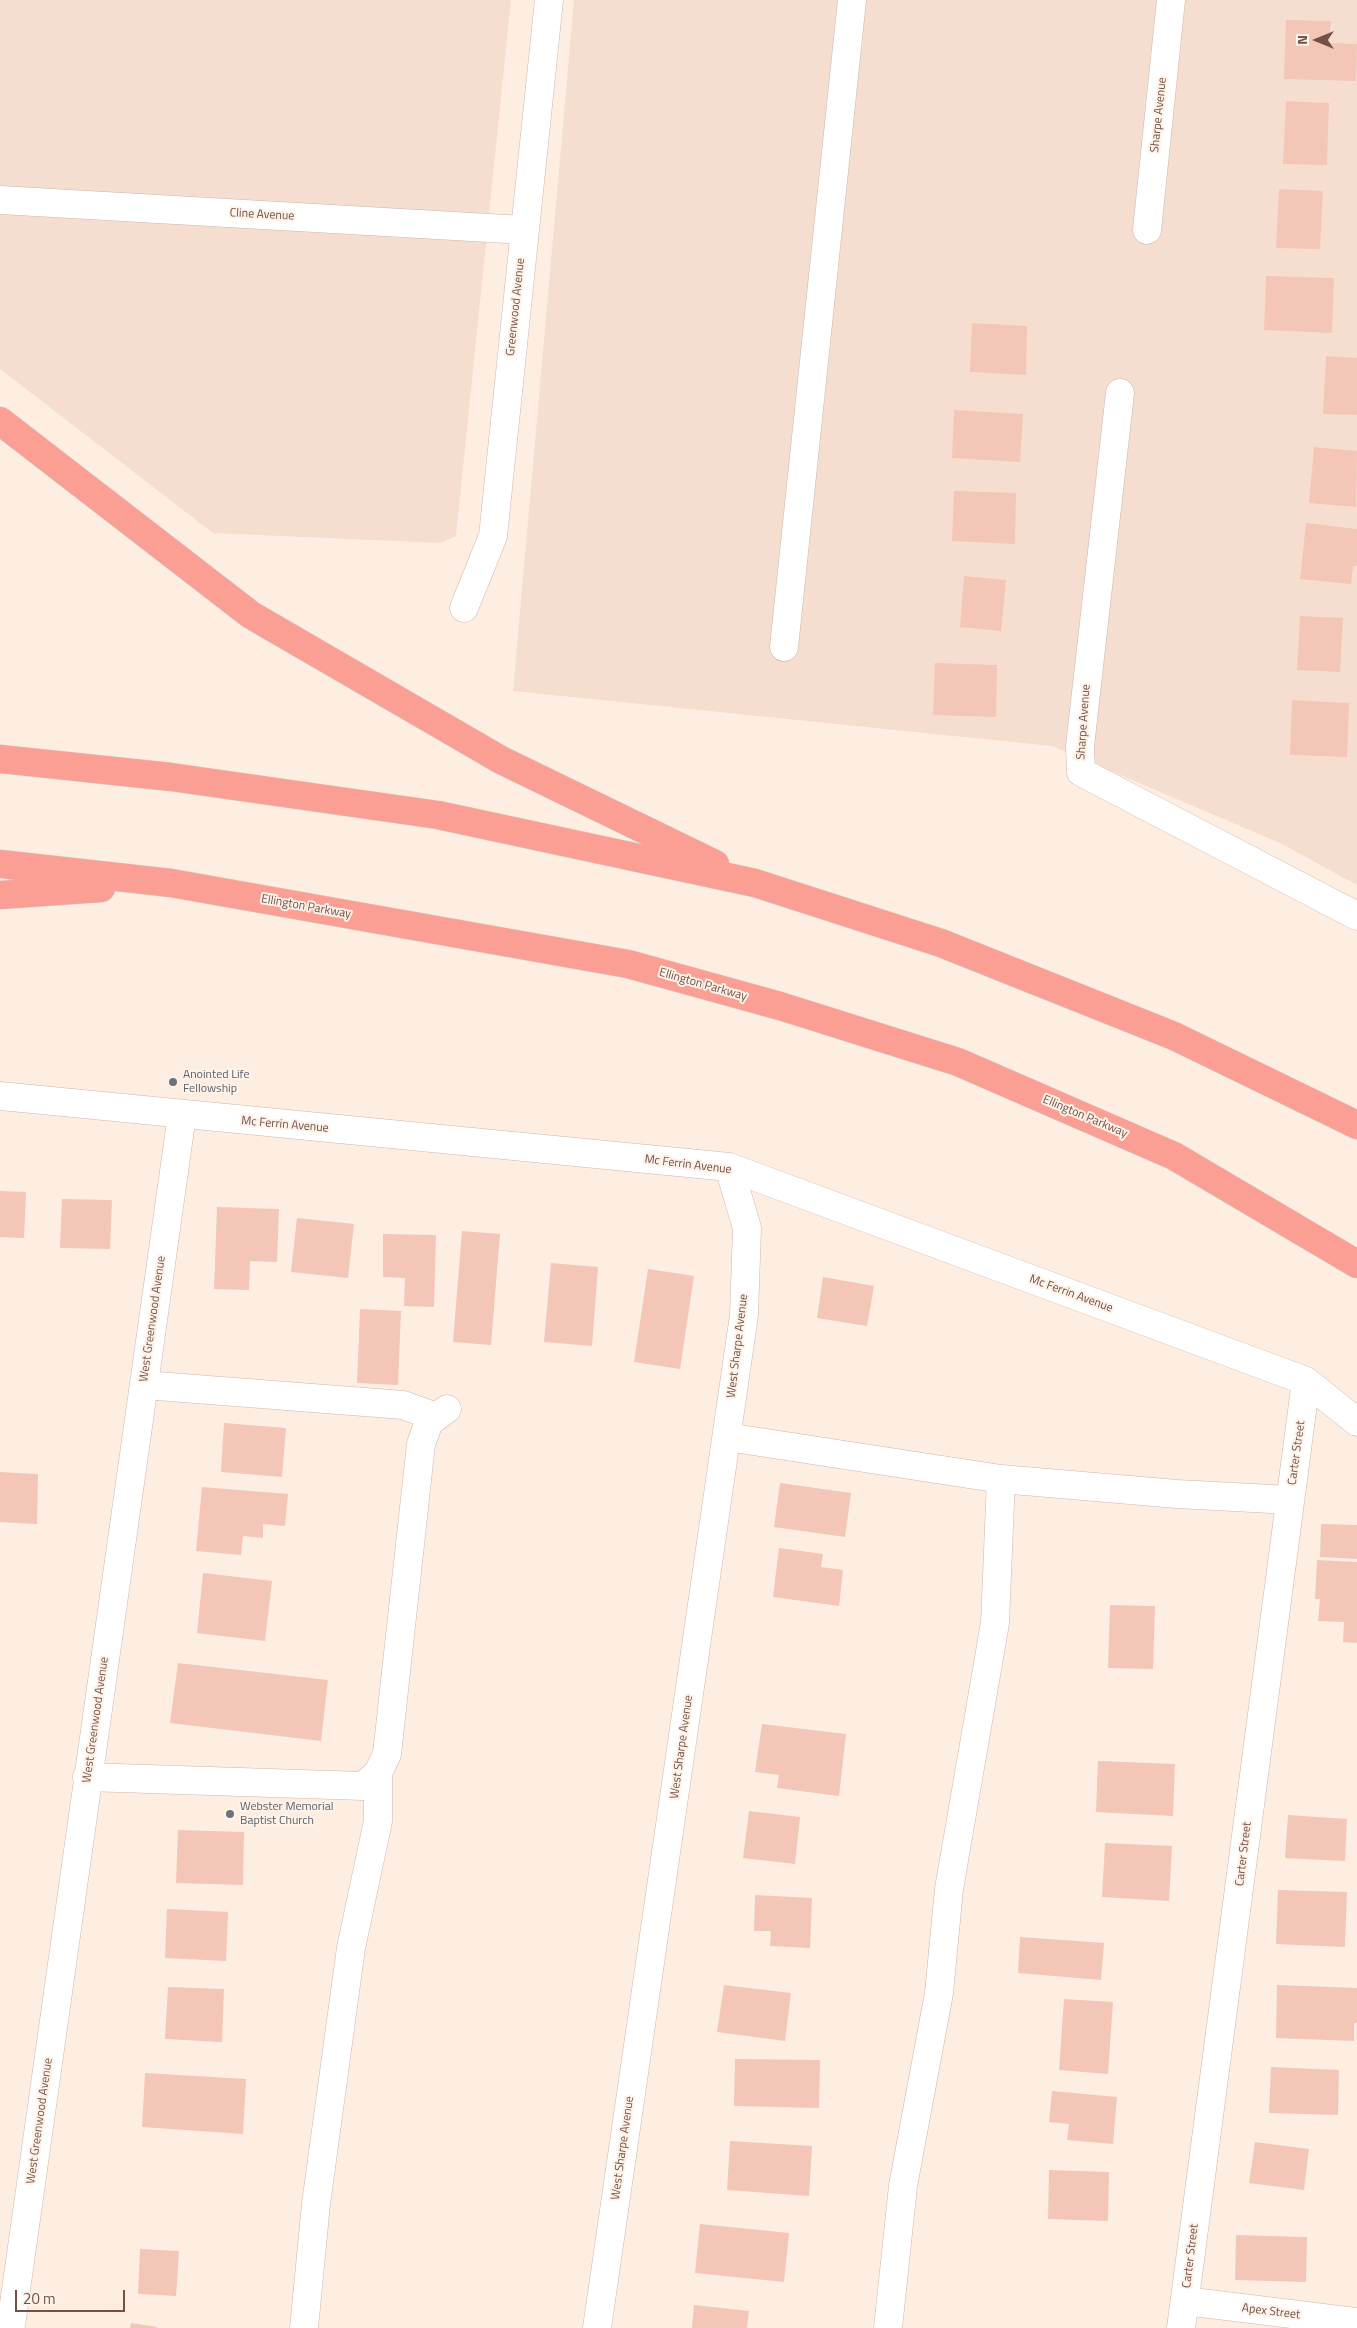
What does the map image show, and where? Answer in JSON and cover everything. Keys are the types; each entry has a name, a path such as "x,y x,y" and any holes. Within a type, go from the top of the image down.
{"highway":[{"path":"0,421 251,616 501,760 755,883"},
{"path":"0,759 171,777 438,815 755,883 941,943 1165,1032 1318,1104 1357,1125"},
{"name":"Ellington Parkway","path":"0,864 171,883 628,964 780,1006 958,1062 1174,1156 1357,1264"},
{"path":"0,895 171,883"}],"street":[{"name":"Greenwood Avenue","path":"464,608 492,536 549,0"},
{"path":"784,647 852,0"},
{"name":"Sharpe Avenue","path":"1147,230 1171,0"},
{"name":"Cline Avenue","path":"0,200 524,230"},
{"name":"Sharpe Avenue","path":"1120,393 1080,746 1081,772 1357,916"},
{"name":"Mc Ferrin Avenue","path":"0,1096 729,1168 1306,1380 1357,1422"},
{"name":"West Greenwood Avenue","path":"12,2325 87,1777 182,1115"},
{"name":"West Sharpe Avenue","path":"597,2328 744,1315 748,1228 729,1168"},
{"name":"Carter Street","path":"1181,2328 1306,1380"},
{"path":"87,1777 363,1786 378,1773 387,1754 421,1444 429,1422 441,1413 403,1405 144,1385"},
{"path":"727,1436 1001,1479 1177,1494 1290,1500"},
{"path":"888,2328 903,2186 939,1994 949,1889 995,1623 1001,1479"},
{"path":"304,2328 316,2204 351,1948 378,1821 378,1773"},
{"name":"Apex Street","path":"1185,2301 1357,2322"}],"shaded area":[{"path":"0,0 511,0 456,536 441,543 213,533 0,369"},
{"path":"574,0 1357,0 1357,885 1280,843 1052,746 513,691"}],"building":[{"path":"1286,20 1331,21 1329,43 1357,44 1356,81 1284,79"},
{"path":"1286,101 1329,103 1327,165 1283,164"},
{"path":"1279,189 1323,191 1320,249 1276,248"},
{"path":"1266,276 1334,278 1332,333 1264,330"},
{"path":"972,323 1027,326 1026,375 970,372"},
{"path":"1326,356 1357,358 1357,415 1323,414"},
{"path":"954,410 1023,414 1020,462 952,458"},
{"path":"1314,447 1357,451 1356,507 1309,503"},
{"path":"954,491 1016,493 1015,544 952,541"},
{"path":"1306,523 1357,529 1357,566 1353,566 1351,584 1300,579"},
{"path":"964,576 1006,580 1001,631 960,627"},
{"path":"1300,616 1343,618 1340,672 1297,670"},
{"path":"935,663 997,665 996,717 933,715"},
{"path":"1292,700 1349,703 1347,757 1290,755"},
{"path":"0,1191 26,1192 24,1238 0,1237"},
{"path":"62,1199 112,1200 110,1249 60,1248"},
{"path":"217,1207 279,1209 277,1262 250,1261 249,1290 214,1289"},
{"path":"297,1218 354,1224 348,1278 291,1272"},
{"path":"462,1231 500,1234 491,1345 453,1342"},
{"path":"383,1234 436,1235 434,1307 404,1306 405,1278 383,1277"},
{"path":"551,1263 598,1267 592,1346 544,1342"},
{"path":"648,1269 694,1276 680,1369 634,1362"},
{"path":"823,1277 874,1286 867,1326 817,1318"},
{"path":"360,1309 401,1311 398,1385 357,1383"},
{"path":"224,1423 286,1428 282,1477 221,1472"},
{"path":"0,1472 38,1474 37,1524 0,1522"},
{"path":"780,1483 851,1493 845,1537 774,1527"},
{"path":"202,1487 288,1494 285,1526 263,1524 263,1538 243,1536 241,1555 196,1551"},
{"path":"1321,1524 1357,1525 1357,1559 1320,1557"},
{"path":"779,1548 823,1554 821,1567 843,1570 839,1606 773,1597"},
{"path":"1317,1560 1357,1562 1357,1643 1343,1642 1344,1622 1318,1621 1320,1599 1315,1599"},
{"path":"203,1573 272,1581 265,1641 197,1633"},
{"path":"1110,1605 1155,1606 1153,1669 1108,1668"},
{"path":"178,1663 328,1680 321,1741 170,1723"},
{"path":"762,1724 846,1734 839,1796 777,1788 779,1775 755,1772"},
{"path":"1098,1761 1175,1764 1173,1816 1096,1812"},
{"path":"749,1811 800,1817 795,1864 743,1858"},
{"path":"1288,1815 1347,1819 1345,1861 1285,1858"},
{"path":"178,1830 244,1832 243,1885 176,1883"},
{"path":"1105,1843 1172,1846 1169,1901 1102,1897"},
{"path":"1278,1890 1347,1892 1345,1947 1276,1944"},
{"path":"755,1895 812,1898 810,1948 770,1946 771,1931 754,1931"},
{"path":"167,1909 228,1912 226,1961 165,1958"},
{"path":"1020,1937 1104,1943 1101,1980 1018,1973"},
{"path":"724,1985 791,1993 785,2041 717,2032"},
{"path":"1277,1985 1357,1988 1357,2023 1354,2023 1354,2041 1276,2038"},
{"path":"168,1987 224,1989 222,2042 165,2039"},
{"path":"1064,1999 1113,2002 1108,2074 1059,2070"},
{"path":"735,2059 820,2060 819,2108 734,2106"},
{"path":"1271,2067 1339,2070 1338,2115 1269,2113"},
{"path":"145,2073 246,2079 243,2134 142,2127"},
{"path":"1052,2091 1117,2097 1113,2144 1067,2140 1069,2124 1049,2122"},
{"path":"730,2141 812,2146 809,2196 727,2190"},
{"path":"1255,2142 1309,2149 1304,2190 1249,2183"},
{"path":"1049,2170 1109,2172 1108,2221 1048,2219"},
{"path":"700,2224 789,2233 784,2282 695,2273"},
{"path":"1236,2235 1307,2237 1306,2282 1235,2280"},
{"path":"140,2249 179,2251 176,2296 138,2294"},
{"path":"694,2305 749,2311 747,2328 692,2328"},
{"path":"131,2323 157,2327 157,2328 130,2328"}],"place":[{"name":"Anointed Life Fellowship","path":"173,1082"},
{"name":"Webster Memorial Baptist Church","path":"230,1814"}]}
